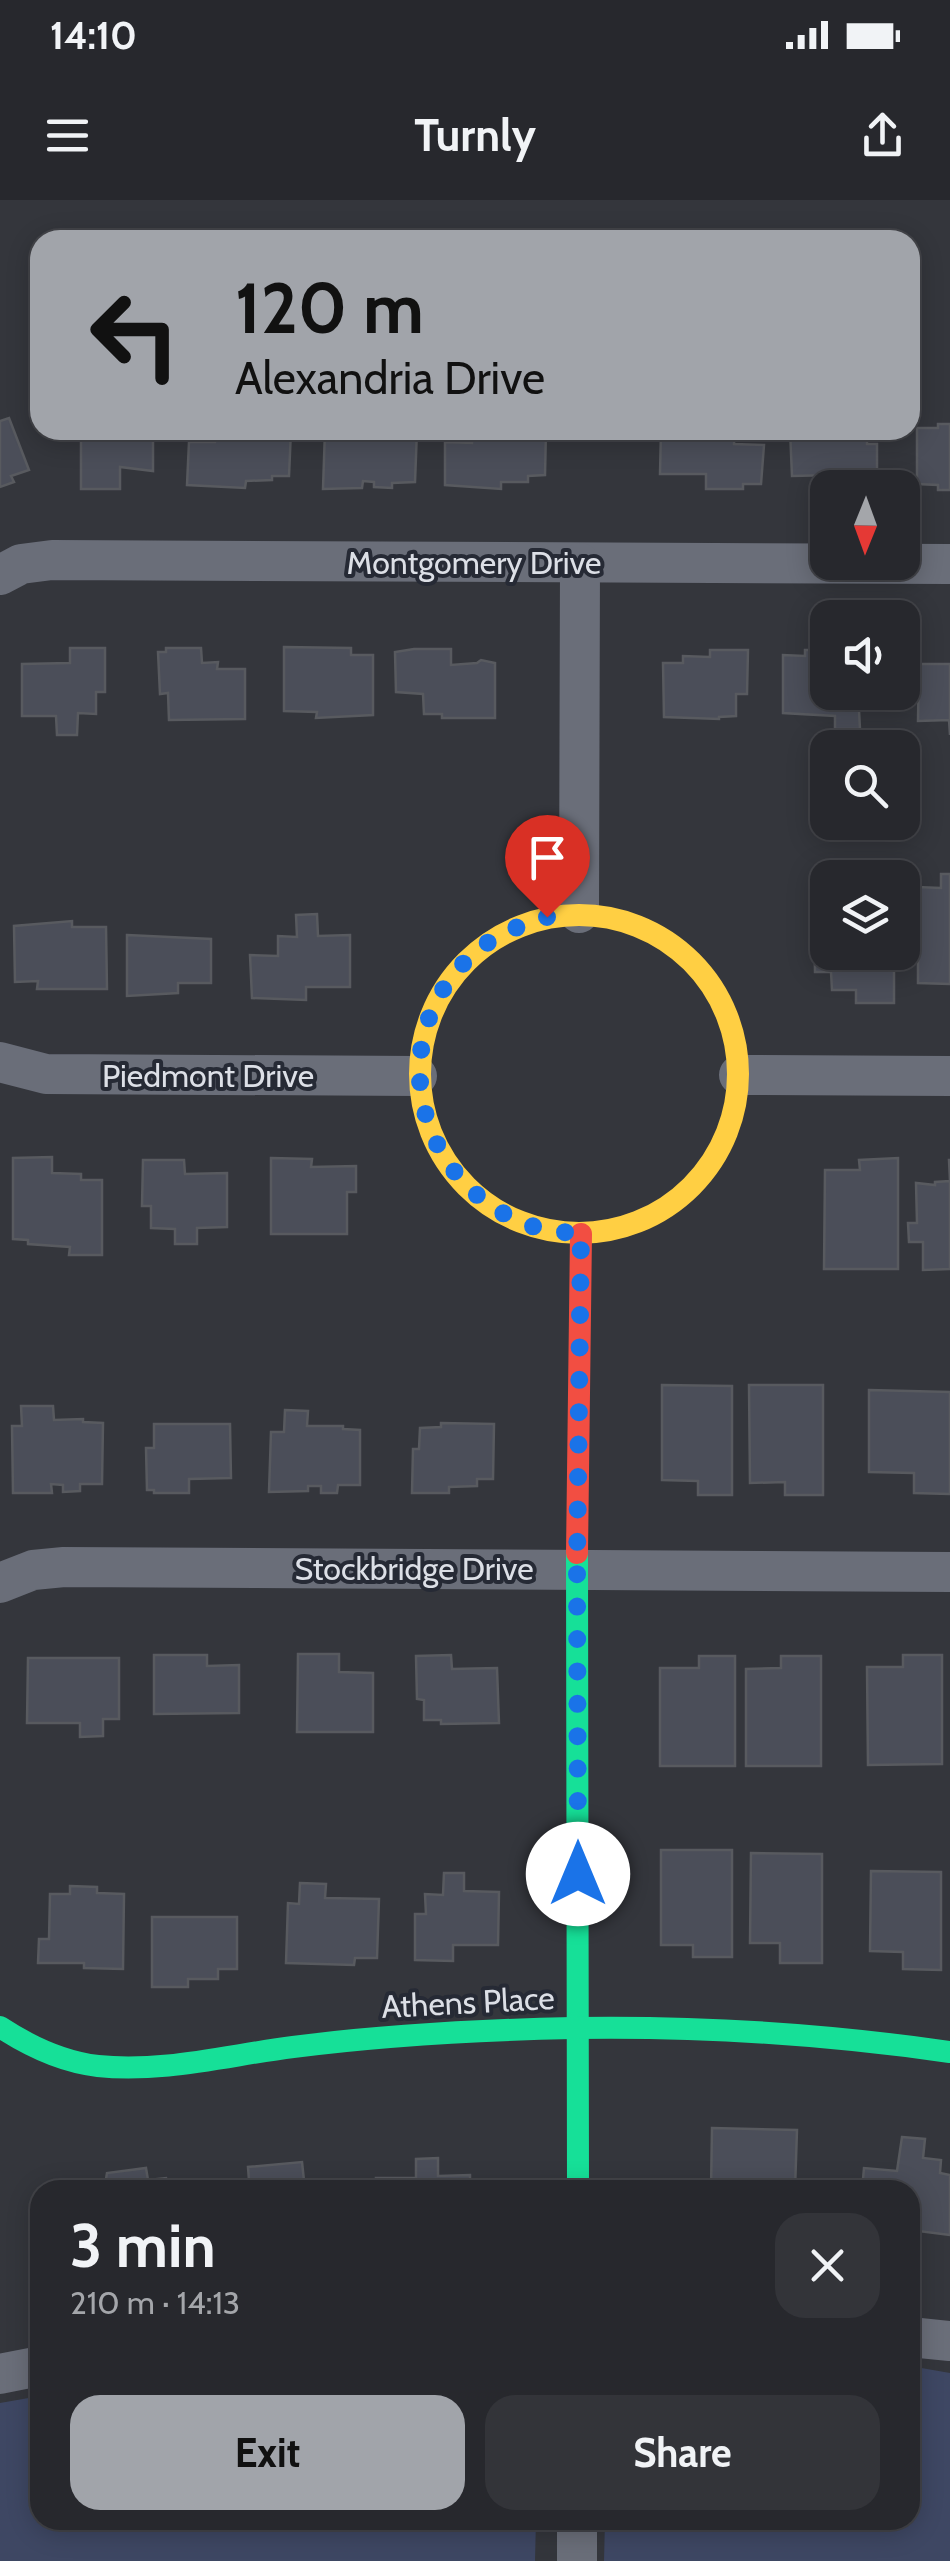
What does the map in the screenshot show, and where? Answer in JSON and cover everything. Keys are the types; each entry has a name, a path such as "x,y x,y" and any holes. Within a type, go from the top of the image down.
{"street":[{"name":"Montgomery Drive","path":"0,575 21,564 52,560 950,564"},
{"path":"579,914 580,563"},
{"path":"579,914 616,919 648,931 679,950 700,971 718,996 734,1035 739,1075 727,1135 706,1171 678,1200 633,1224 581,1234 536,1227 495,1208 470,1188 434,1139 418,1076 421,1043 433,1007 448,980 479,949 518,926 547,917 579,914"},
{"name":"Piedmont Drive","path":"0,1062 46,1074 418,1076"},
{"path":"739,1075 950,1076"},
{"path":"578,2180 581,1234"},
{"name":"Stockbridge Drive","path":"0,1582 33,1570 64,1567 950,1572"},
{"name":"Athens Place","path":"0,2026 22,2042 61,2059 98,2066 133,2066 333,2042 490,2030 579,2028 875,2040 950,2052"},
{"path":"920,2337 950,2341"},
{"path":"0,2374 30,2368"},
{"path":"577,2530 577,2561"}],"shaded area":[{"path":"920,2368 950,2373 950,2561 604,2561 605,2530 920,2530"},
{"path":"30,2398 30,2530 536,2530 535,2561 0,2561 0,2403"}],"building":[{"path":"9,418 29,470 11,476 14,482 0,487 0,421"},
{"path":"950,424 950,490 920,484 920,428"},
{"path":"81,440 153,440 153,471 120,467 120,489 81,489"},
{"path":"291,440 289,476 246,481 245,488 187,485 189,442"},
{"path":"325,440 417,440 415,482 392,483 392,488 374,487 374,482 363,481 362,488 323,489"},
{"path":"546,440 545,475 528,476 528,482 501,482 501,489 445,485 445,442"},
{"path":"661,440 734,440 734,444 764,445 761,484 743,484 743,489 706,489 706,474 660,474"},
{"path":"790,440 867,440 867,444 877,444 877,470 810,470 810,476 792,476"},
{"path":"284,647 351,648 351,655 373,655 373,715 316,718 317,712 284,711"},
{"path":"70,648 105,648 105,692 96,692 96,714 78,713 77,735 57,735 56,716 22,716 22,664 70,663"},
{"path":"166,648 201,648 202,663 218,662 217,669 245,669 245,719 169,720 168,693 160,694 158,652 166,652"},
{"path":"451,649 451,665 481,660 495,663 495,718 424,714 423,694 396,692 395,652"},
{"path":"710,650 748,650 747,694 736,694 736,716 664,717 663,663 683,663 683,656 710,657"},
{"path":"805,650 810,650 810,710 859,710 860,729 835,729 835,716 783,713 783,655 805,656"},
{"path":"920,664 950,664 950,735 949,720 918,721"},
{"path":"941,874 950,874 950,984 918,983 920,887 941,888"},
{"path":"317,914 318,936 350,935 350,987 306,987 306,1000 252,998 250,955 278,956 278,936 297,937 296,915"},
{"path":"72,921 72,927 106,927 107,989 37,989 38,981 15,982 14,926"},
{"path":"127,935 211,939 211,983 178,983 178,993 127,996"},
{"path":"894,970 894,1003 856,1003 856,990 832,990 831,972 815,972"},
{"path":"52,1157 52,1173 81,1174 81,1180 102,1180 102,1255 69,1255 70,1247 13,1239 13,1158"},
{"path":"271,1158 312,1159 311,1167 356,1166 356,1192 347,1192 347,1234 271,1234"},
{"path":"898,1158 898,1269 824,1269 825,1170 860,1170 859,1160"},
{"path":"143,1160 184,1160 185,1174 227,1173 227,1227 197,1228 197,1244 175,1244 175,1229 151,1228 151,1206 142,1206"},
{"path":"950,1181 950,1269 923,1270 923,1242 909,1242 908,1223 917,1223 916,1183 935,1185"},
{"path":"662,1385 732,1386 732,1495 698,1495 698,1481 662,1480"},
{"path":"749,1385 823,1385 823,1495 785,1495 785,1482 750,1483"},
{"path":"869,1390 950,1392 950,1494 914,1493 914,1473 869,1472"},
{"path":"21,1406 53,1406 54,1420 103,1423 102,1484 80,1484 80,1491 63,1492 63,1485 51,1484 52,1493 13,1493 12,1426 22,1426"},
{"path":"285,1410 308,1411 307,1426 360,1430 360,1485 338,1485 337,1493 321,1493 321,1486 308,1486 308,1491 269,1492 271,1432 284,1432"},
{"path":"441,1423 494,1424 493,1479 477,1479 477,1486 449,1487 449,1493 412,1493 413,1449 419,1449 420,1428 441,1427"},
{"path":"154,1424 230,1424 231,1478 189,1479 189,1493 147,1490 146,1448 154,1448"},
{"path":"298,1654 339,1654 339,1672 373,1673 373,1732 297,1732"},
{"path":"154,1655 207,1655 207,1666 239,1665 239,1713 154,1714"},
{"path":"451,1655 452,1669 497,1668 499,1723 441,1724 441,1720 424,1720 424,1700 417,1699 416,1656"},
{"path":"903,1655 942,1655 942,1764 868,1765 867,1667 903,1667"},
{"path":"699,1656 735,1656 735,1766 660,1766 660,1668 699,1668"},
{"path":"781,1656 821,1656 821,1766 746,1766 746,1669 781,1668"},
{"path":"28,1658 119,1658 119,1719 103,1719 103,1736 80,1737 80,1723 27,1723"},
{"path":"661,1850 732,1850 732,1957 693,1957 693,1945 661,1945"},
{"path":"751,1853 822,1854 822,1963 780,1963 780,1943 750,1943"},
{"path":"871,1871 941,1872 941,1970 903,1969 903,1952 870,1951"},
{"path":"444,1873 464,1873 464,1891 499,1892 498,1945 453,1945 453,1961 415,1960 415,1914 426,1914 425,1894 443,1895"},
{"path":"300,1883 326,1884 325,1898 379,1899 377,1958 355,1958 354,1965 286,1963 288,1903 299,1904"},
{"path":"70,1886 124,1894 123,1969 84,1968 84,1963 38,1963 39,1939 49,1939 50,1894 70,1894"},
{"path":"152,1917 237,1917 237,1969 218,1969 218,1979 188,1979 188,1987 152,1987"},
{"path":"712,2128 797,2130 795,2180 711,2180"},
{"path":"902,2137 925,2139 923,2158 941,2160 940,2173 950,2175 950,2235 920,2231 920,2180 863,2180 864,2168 897,2171"},
{"path":"438,2158 438,2176 470,2175 470,2180 376,2180 416,2178 416,2159"},
{"path":"302,2162 304,2180 249,2180 248,2167"},
{"path":"146,2168 148,2180 99,2180 106,2179 107,2173"}],"traffic: fast":[{"path":"577,1553 578,2180"},
{"path":"0,2027 59,2057 122,2068 363,2039 573,2028 762,2032 950,2052"}],"traffic: slow":[{"path":"579,915 610,918 640,927 680,951 702,973 726,1013 735,1043 738,1074 735,1105 726,1135 702,1175 680,1197 640,1221 610,1230 579,1233 548,1230 518,1221 478,1197 456,1175 432,1135 423,1105 420,1074 423,1043 432,1013 456,973 478,951 518,927 548,918 579,915"}],"traffic: jam":[{"path":"577,1553 581,1234"}],"route":[{"path":"547,917 518,926 479,949 448,980 433,1007 421,1043 418,1076 434,1139 470,1188 495,1208 536,1227 581,1234 578,1874"}]}
